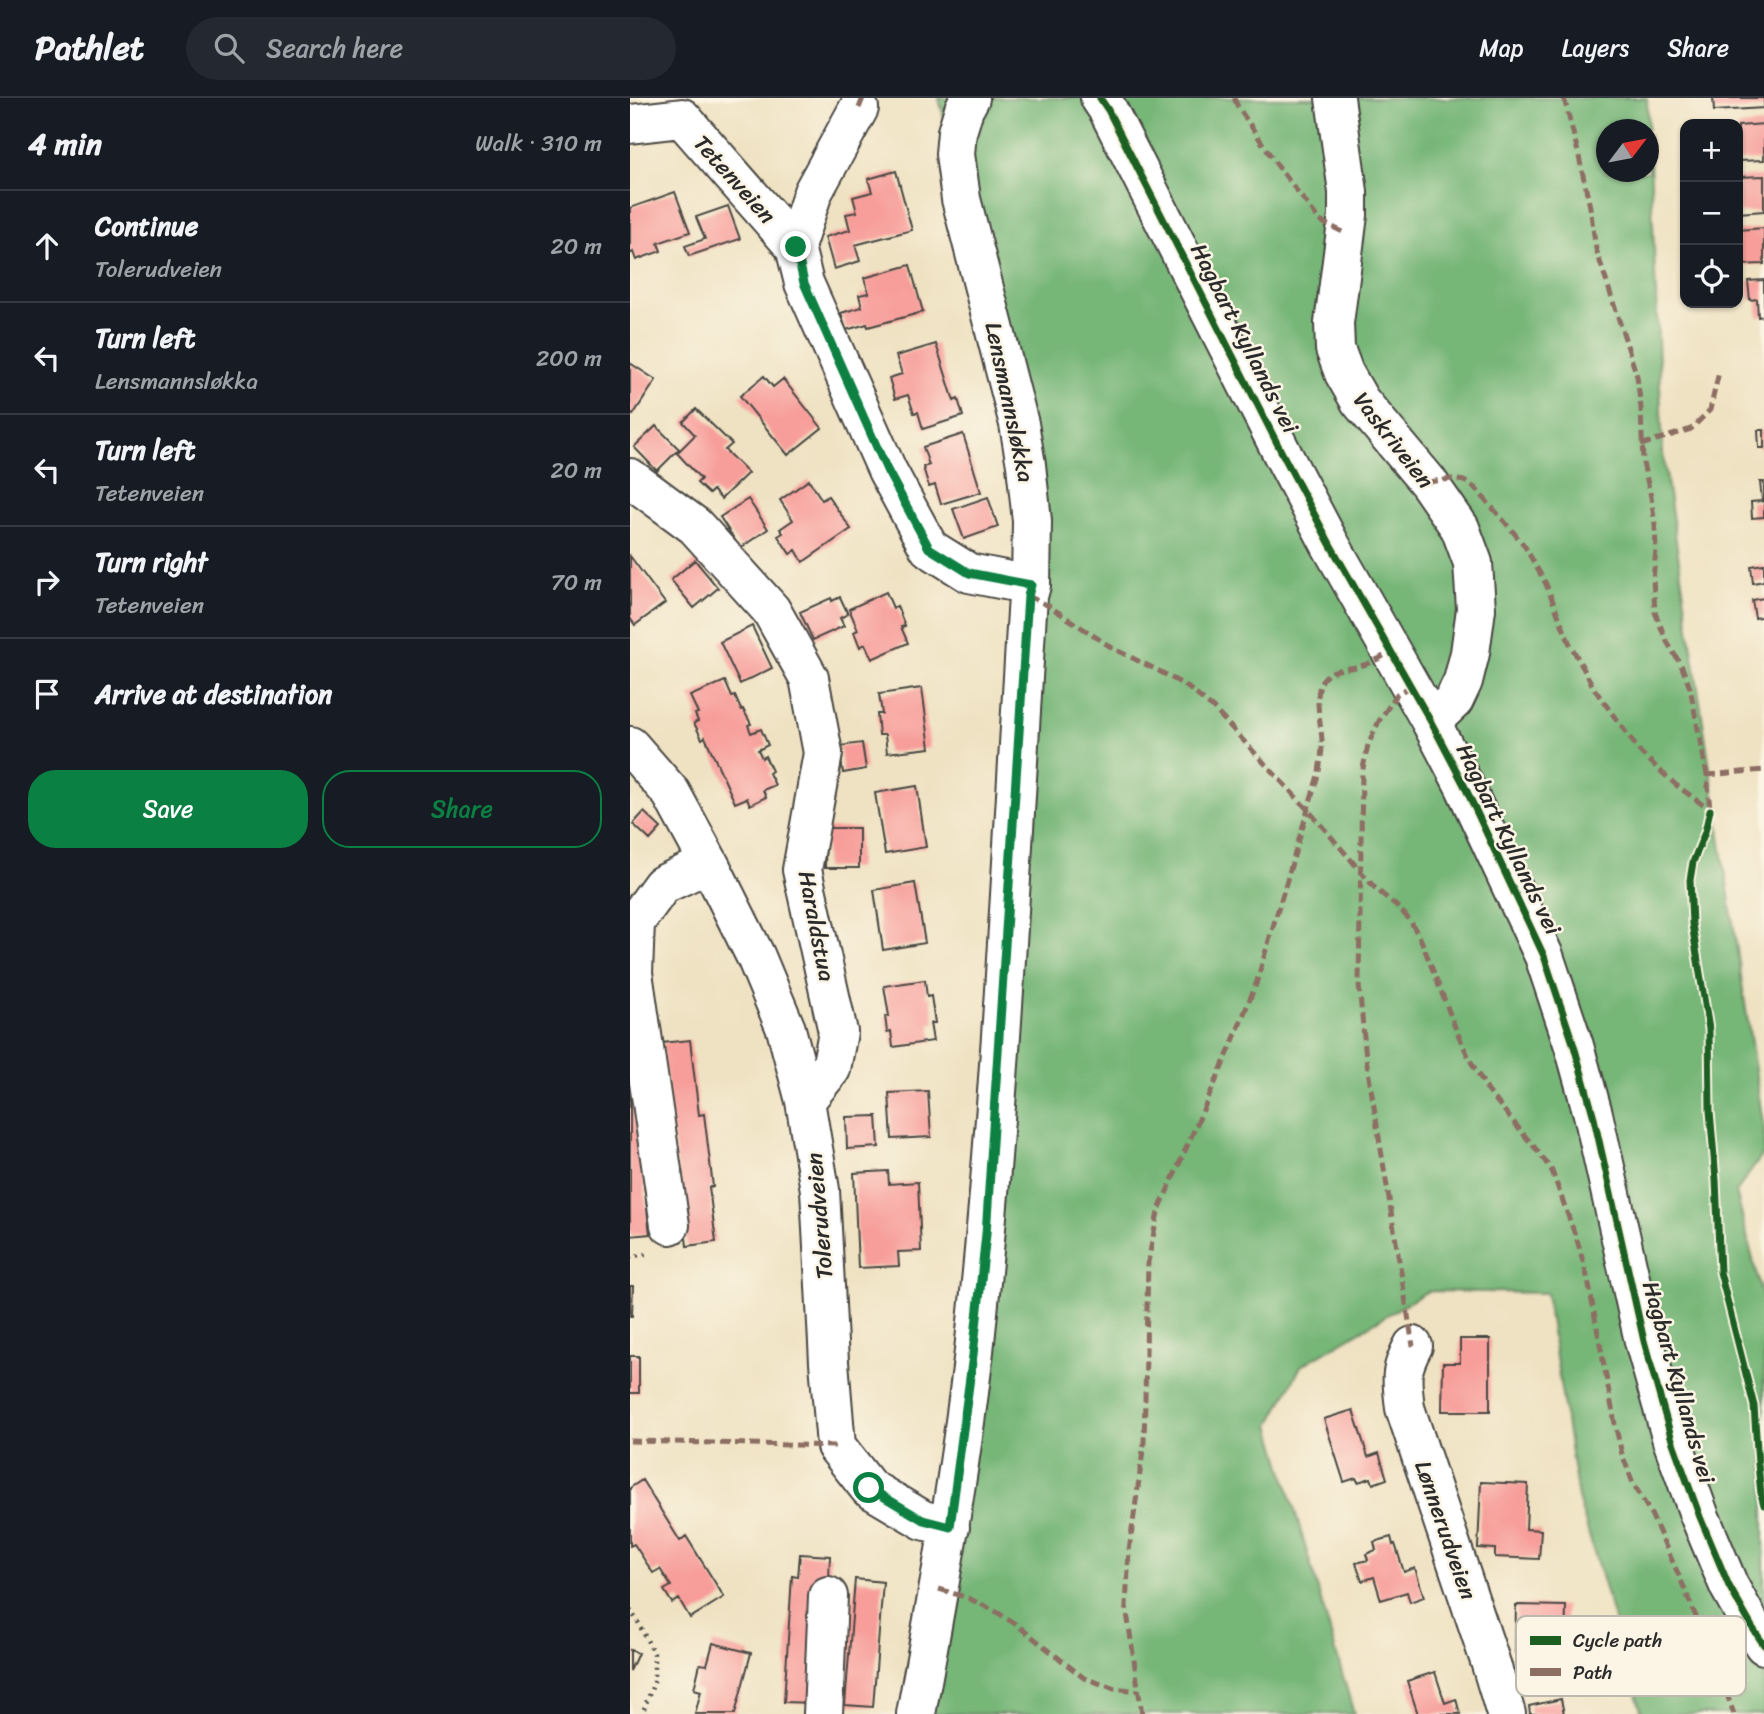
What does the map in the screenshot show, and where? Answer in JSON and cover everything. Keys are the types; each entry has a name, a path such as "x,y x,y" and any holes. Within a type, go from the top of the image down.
{"street":[{"name":"Lensmannsløkka","path":"916,1714 950,1527 986,1234 1028,596 1031,585 1032,520 1019,424 961,199 955,154 957,132 970,98"},
{"name":"Hagbart Kyllands vei","path":"1100,98 1330,544 1464,785 1544,956 1593,1114 1644,1341 1672,1440 1700,1517 1729,1586 1746,1616"},
{"name":"Vaskriveien","path":"1335,98 1348,192 1348,215 1334,323 1335,349 1344,373 1360,401 1428,482 1460,528 1474,563 1476,609 1468,663 1454,700 1431,722"},
{"name":"Tetenveien","path":"796,247 813,192 859,108"},
{"name":"Tetenveien","path":"630,124 681,118 796,247 804,283 887,470 929,548 969,573 1031,585"},
{"name":"Haraldstua","path":"630,478 695,526 763,601 771,610 809,678 823,753 802,870 838,1032 831,1069 805,1101"},
{"name":"Tolerudveien","path":"630,746 671,793 756,957 786,1029 805,1101 820,1190 836,1446 869,1488 923,1520 950,1527"},
{"path":"670,1225 633,973 635,922 662,885 709,863"},
{"name":"Lønnerudveien","path":"1413,1346 1402,1372 1405,1408 1506,1714"},
{"path":"823,1714 828,1596"},
{"name":"Hagbart Kyllands vei","path":"1746,1616 1764,1645"}],"path":[{"path":"630,1610 654,1654 654,1682 642,1714"}],"green space":[{"path":"939,98 1647,98 1648,119 1596,119 1596,182 1651,182 1663,454 1764,1130 1764,1153 1736,1192 1764,1304 1764,1714 1642,1714 1637,1696 1746,1696 1746,1616 1613,1616 1578,1498 1546,1293 1428,1291 1301,1366 1270,1425 1354,1714 906,1714 988,1239 1029,568 956,168"}],"building":[{"path":"1713,98 1764,98 1764,108 1714,111"},
{"path":"1764,124 1764,160 1743,161 1743,126"},
{"path":"896,171 912,230 855,245 860,261 834,269 825,237 850,230 846,214 857,212 853,197 872,192 868,179"},
{"path":"1764,176 1764,211 1743,213 1743,177"},
{"path":"675,192 690,232 658,243 661,251 636,260 633,252 630,254 630,208"},
{"path":"728,206 740,239 689,256 685,246 705,239 696,217"},
{"path":"1764,228 1764,264 1743,265 1743,230"},
{"path":"910,265 923,312 846,330 841,313 862,307 859,295 869,293 864,278"},
{"path":"1764,280 1764,316 1758,317 1757,299 1750,300 1748,281"},
{"path":"936,344 954,401 958,399 963,416 923,429 918,412 914,413 908,395 895,399 889,378 902,374 896,356"},
{"path":"630,363 656,380 633,415 630,413"},
{"path":"764,376 773,387 783,379 822,428 788,455 740,396"},
{"path":"696,409 732,444 725,450 748,473 721,499 713,490 709,494 697,483 701,479 677,453 695,435 683,422"},
{"path":"656,426 679,449 657,471 634,447"},
{"path":"1758,430 1764,430 1764,448 1759,448"},
{"path":"963,434 981,492 941,504 935,485 929,487 923,467 929,465 923,447"},
{"path":"809,480 822,500 828,496 851,529 803,562 796,550 790,554 778,536 783,533 780,529 793,520 780,500"},
{"path":"1760,482 1764,482 1764,517 1752,518 1751,502 1762,501"},
{"path":"988,497 998,527 964,539 953,509"},
{"path":"748,499 768,529 740,548 720,517"},
{"path":"630,556 665,603 635,625 630,618"},
{"path":"695,560 718,588 694,608 671,580"},
{"path":"1764,564 1764,581 1753,583 1751,566"},
{"path":"886,592 893,608 897,606 905,626 901,627 908,643 872,659 865,644 860,647 854,632 858,630 849,609"},
{"path":"840,597 848,614 840,618 844,626 813,640 800,612 831,598 832,601"},
{"path":"1764,598 1764,616 1755,618 1752,600"},
{"path":"752,626 772,668 740,684 720,642"},
{"path":"725,681 732,697 735,696 751,724 748,725 751,733 761,729 768,745 758,750 762,758 765,756 775,785 763,790 766,797 750,805 747,798 735,803 705,737 702,739 694,723 698,721 695,714 698,713 690,696"},
{"path":"922,688 930,748 887,753 885,735 879,735 877,714 882,714 879,694"},
{"path":"862,743 866,769 843,773 839,746"},
{"path":"917,786 926,847 885,854 875,793"},
{"path":"644,812 661,828 650,840 633,824"},
{"path":"826,828 859,828 859,868 825,868"},
{"path":"915,883 925,943 883,950 874,890"},
{"path":"925,980 927,997 931,996 935,1023 930,1023 933,1041 893,1047 891,1031 887,1032 885,1016 889,1016 884,986"},
{"path":"690,1040 699,1115 704,1114 713,1187 709,1187 716,1242 687,1246 662,1043"},
{"path":"630,1084 650,1234 630,1236"},
{"path":"928,1091 931,1137 892,1139 889,1093"},
{"path":"877,1116 879,1147 847,1149 846,1117"},
{"path":"888,1171 889,1184 918,1182 921,1251 898,1252 899,1266 858,1268 854,1173"},
{"path":"630,1286 633,1286 632,1316 630,1316"},
{"path":"1460,1339 1490,1339 1490,1411 1442,1411 1443,1363 1460,1363"},
{"path":"630,1356 639,1356 639,1393 630,1393"},
{"path":"1353,1410 1368,1457 1379,1453 1387,1479 1373,1484 1371,1478 1358,1482 1356,1478 1344,1482 1324,1419"},
{"path":"642,1480 680,1541 686,1536 724,1597 690,1618 679,1599 672,1603 664,1590 671,1586 660,1569 653,1573 634,1544 630,1546 630,1488"},
{"path":"1481,1482 1528,1484 1526,1529 1541,1530 1539,1559 1495,1557 1495,1549 1478,1548"},
{"path":"1391,1537 1404,1572 1415,1568 1424,1597 1410,1602 1407,1592 1381,1600 1374,1577 1362,1581 1356,1563 1368,1560 1366,1554 1376,1550 1374,1542"},
{"path":"800,1554 830,1556 829,1579 820,1578 812,1703 784,1702 792,1576 798,1577"},
{"path":"855,1579 883,1582 873,1707 845,1705"},
{"path":"1516,1605 1566,1606 1566,1616 1516,1616 1515,1653"},
{"path":"713,1643 751,1653 735,1714 695,1714 701,1691 694,1689 700,1664 707,1665"},
{"path":"630,1650 638,1653 630,1671"},
{"path":"1435,1672 1445,1703 1456,1699 1460,1714 1418,1714 1407,1681"},
{"path":"1561,1699 1564,1714 1530,1714 1529,1706"}],"marked path":[{"path":"859,108 863,98"},
{"path":"1234,98 1277,165 1320,221 1345,233"},
{"path":"1564,98 1590,207 1596,249 1637,376 1643,463 1655,525 1655,612 1690,688 1707,775 1710,810"},
{"path":"1641,445 1691,429 1710,410 1719,372"},
{"path":"1428,482 1452,479 1464,481 1475,488 1504,521 1524,545 1546,584 1569,642 1595,690 1641,753 1676,785 1710,810"},
{"path":"1028,596 1049,606 1114,649 1186,686 1213,708 1309,811 1375,888 1411,922 1421,940 1470,1060 1488,1091 1552,1171 1578,1243 1588,1280 1622,1454 1696,1616"},
{"path":"1142,1714 1126,1606 1129,1551 1144,1444 1148,1262 1158,1212 1256,984 1319,772 1322,745 1318,692 1321,683 1335,671 1365,664 1391,651"},
{"path":"1411,686 1397,694 1379,721 1368,745 1362,773 1359,985 1366,1058 1413,1346"},
{"path":"1707,775 1764,770"},
{"path":"630,1441 836,1446"},
{"path":"939,1589 968,1598 995,1611 1084,1678 1113,1688 1139,1691"},
{"path":"1728,1696 1734,1714"}],"cycle path":[{"path":"1100,98 1330,544 1464,785 1544,956 1593,1114 1644,1341 1672,1440 1700,1517 1729,1586 1746,1616"},
{"path":"1710,810 1690,880 1692,924 1709,1029 1710,1111 1720,1272 1754,1406 1764,1505"},
{"path":"1746,1616 1764,1645"}],"route":[{"path":"796,247 804,283 887,470 929,548 969,573 1031,585 1028,596 986,1234 950,1527 923,1520 869,1488"}]}
